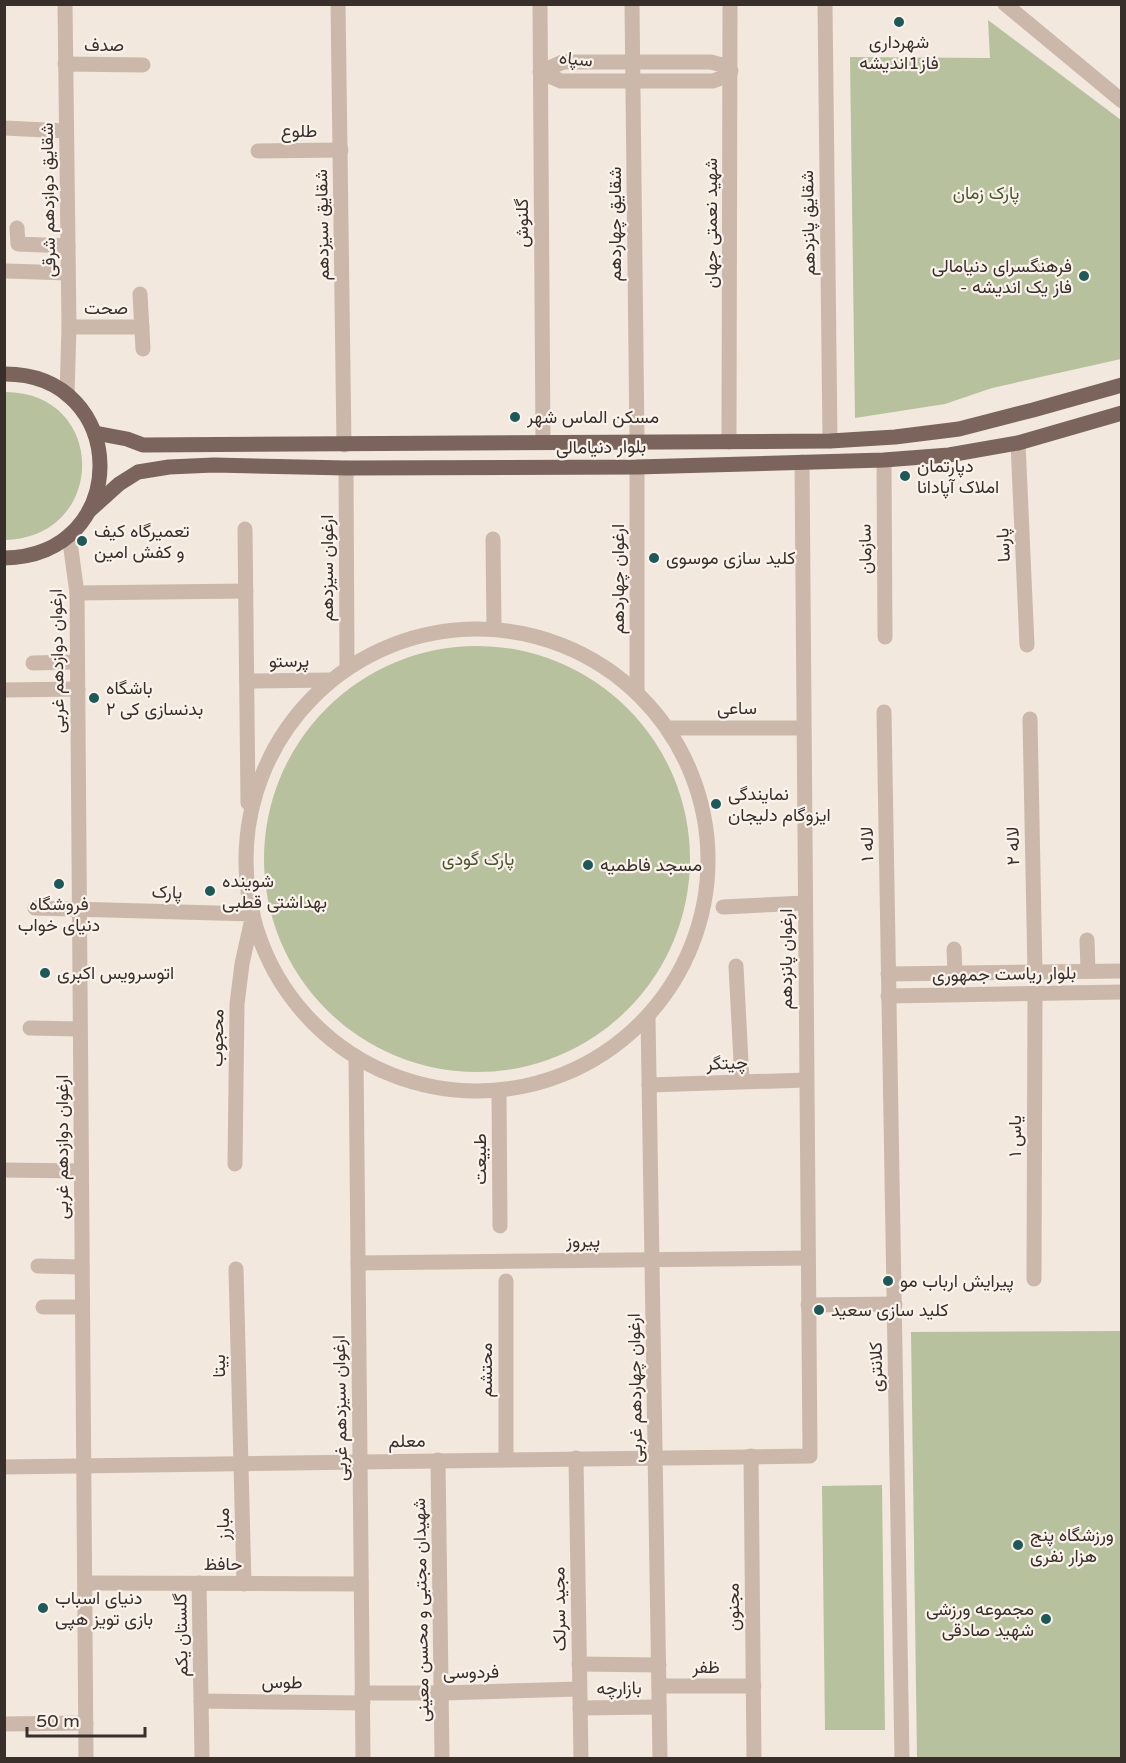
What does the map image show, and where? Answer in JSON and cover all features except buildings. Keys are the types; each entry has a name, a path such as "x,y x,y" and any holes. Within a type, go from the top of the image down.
{"main road":[{"path":"4,374 24,375 39,379 54,386 78,406 95,433 99,448 100,472 96,496 89,511 69,535 42,552 4,558"},
{"name":"بلوار دنیامالی","path":"95,433 127,439 143,445 830,441 895,437 959,429 1122,385"},
{"name":"بلوار دنیامالی","path":"89,511 119,484 138,472 169,467 214,465 346,468 637,467 884,460 949,455 1018,443 1122,413"}],"street":[{"name":"شقایق دوازدهم شرقی","path":"64,4 69,327 67,395"},
{"name":"شقایق سیزدهم","path":"338,4 344,445"},
{"name":"گلنوش","path":"540,4 543,442"},
{"name":"شقایق چهاردهم","path":"632,4 637,442"},
{"name":"شهید نعمتی جهان","path":"729,442 730,4"},
{"name":"شقایق پانزدهم","path":"825,4 830,441"},
{"path":"1005,4 1122,101"},
{"name":"سپاه","path":"563,62 711,62 722,64 731,71 724,77 713,81 561,81 540,72 563,62"},
{"name":"صدف","path":"65,64 143,64"},
{"path":"4,128 66,132"},
{"name":"طلوع","path":"258,151 340,150"},
{"path":"17,228 18,244 68,246"},
{"path":"7,271 68,273"},
{"path":"140,294 143,349"},
{"name":"صحت","path":"69,327 142,327"},
{"name":"پارسا","path":"1018,443 1027,645"},
{"name":"سازمان","path":"884,460 885,637"},
{"name":"ارغوان پانزدهم","path":"802,462 810,1456"},
{"name":"ارغوان چهاردهم","path":"637,467 637,692"},
{"name":"ارغوان سیزدهم","path":"346,468 347,668"},
{"path":"245,529 249,827 246,871 253,914 267,957 290,996 320,1030 356,1057 389,1074 425,1086 462,1091 499,1091 541,1083 580,1067 617,1045 648,1016 673,983 692,945 704,904 708,869 707,833 700,798 688,764 671,728 637,692 604,666 585,654 556,641 525,633 494,628 455,629 417,636 380,649 347,668 331,680 301,710 276,746 258,785 249,827"},
{"name":"ارغوان دوازدهم غربی","path":"69,535 77,593 86,1758"},
{"path":"494,540 494,628"},
{"path":"77,593 246,591"},
{"path":"33,663 77,662"},
{"name":"پرستو","path":"247,681 331,680"},
{"path":"4,690 78,689"},
{"name":"لاله ۱","path":"884,712 888,974"},
{"name":"لاله ۲","path":"1030,719 1035,972"},
{"name":"ساعی","path":"671,728 803,728"},
{"path":"723,907 805,903"},
{"name":"پارک","path":"35,908 253,914"},
{"name":"محجوب","path":"235,1164 237,1004 242,964 253,914"},
{"path":"1087,940 1088,971"},
{"path":"954,949 955,973"},
{"path":"736,966 742,1081"},
{"name":"بلوار ریاست جمهوری","path":"888,974 1122,971"},
{"name":"کلانتری","path":"888,974 902,1758"},
{"name":"بلوار ریاست جمهوری","path":"888,996 956,997 1122,992"},
{"name":"یاس ۱","path":"1034,1279 1035,993"},
{"name":"ارغوان چهاردهم غربی","path":"648,1016 660,1758"},
{"path":"30,1028 80,1029"},
{"name":"ارغوان سیزدهم غربی","path":"356,1057 363,1758"},
{"name":"چیتگر","path":"649,1085 806,1080"},
{"name":"طبیعت","path":"499,1091 500,1226"},
{"path":"4,1170 81,1171"},
{"name":"پیروز","path":"358,1263 808,1258"},
{"path":"38,1266 82,1267"},
{"name":"بیتا","path":"236,1269 241,1463"},
{"name":"محتشم","path":"506,1281 506,1460"},
{"path":"808,1305 895,1304"},
{"path":"43,1307 82,1308"},
{"name":"مجنون","path":"751,1456 754,1758"},
{"name":"معلم","path":"4,1467 810,1456"},
{"name":"مجید سرلک","path":"576,1458 580,1758"},
{"name":"شهیدان مجتبی و محسن معینی","path":"438,1461 442,1758"},
{"name":"مبارز","path":"241,1463 244,1584"},
{"name":"حافظ","path":"85,1583 361,1584"},
{"name":"گلستان یکم","path":"199,1583 202,1758"},
{"name":"بازارچه","path":"579,1664 659,1665"},
{"name":"ظفر","path":"659,1686 754,1686"},
{"name":"فردوسی","path":"363,1698 579,1689"},
{"name":"طوس","path":"201,1701 363,1698"},
{"name":"بازارچه","path":"580,1708 659,1707"},
{"path":"4,1724 86,1723"}],"green space":[{"name":"پارک زمان","path":"988,20 1121,120 1121,359 992,388 945,404 855,418 850,57 990,58"},
{"path":"5,392 39,398 63,415 77,438 82,465 77,492 63,516 38,533 4,540"},
{"name":"پارک گودی","path":"477,646 519,650 558,662 595,682 628,708 654,741 674,778 686,817 690,859 686,901 674,940 654,977 628,1010 595,1036 558,1056 519,1068 477,1072 435,1068 396,1056 359,1036 326,1010 300,977 280,940 268,901 264,859 268,817 280,778 300,741 326,708 359,682 396,662 435,650"},
{"name":"ورزشگاه پنج هزار نفری","path":"1121,1331 1121,1758 917,1758 911,1332"},
{"path":"882,1485 885,1730 825,1730 822,1486"}],"place":[{"name":"شهرداری فاز1اندیشه","path":"899,22"},
{"name":"فرهنگسرای دنیامالی - فاز یک اندیشه","path":"1084,276"},
{"name":"مسکن الماس شهر","path":"515,417"},
{"name":"دپارتمان املاک آپادانا","path":"905,476"},
{"name":"تعمیرگاه کیف و کفش امین","path":"82,541"},
{"name":"کلید سازی موسوی","path":"654,558"},
{"name":"باشگاه بدنسازی کی ۲","path":"94,698"},
{"name":"نمایندگی ایزوگام دلیجان","path":"716,804"},
{"name":"مسجد فاطمیه","path":"588,865"},
{"name":"فروشگاه دنیای خواب","path":"59,884"},
{"name":"شوینده بهداشتی قطبی","path":"210,891"},
{"name":"اتوسرویس اکبری","path":"45,973"},
{"name":"پیرایش ارباب مو","path":"888,1281"},
{"name":"کلید سازی سعید","path":"819,1310"},
{"name":"ورزشگاه پنج هزار نفری","path":"1018,1545"},
{"name":"دنیای اسباب بازی تویز هپی","path":"43,1608"},
{"name":"مجموعه ورزشی شهید صادقی","path":"1046,1619"}]}
